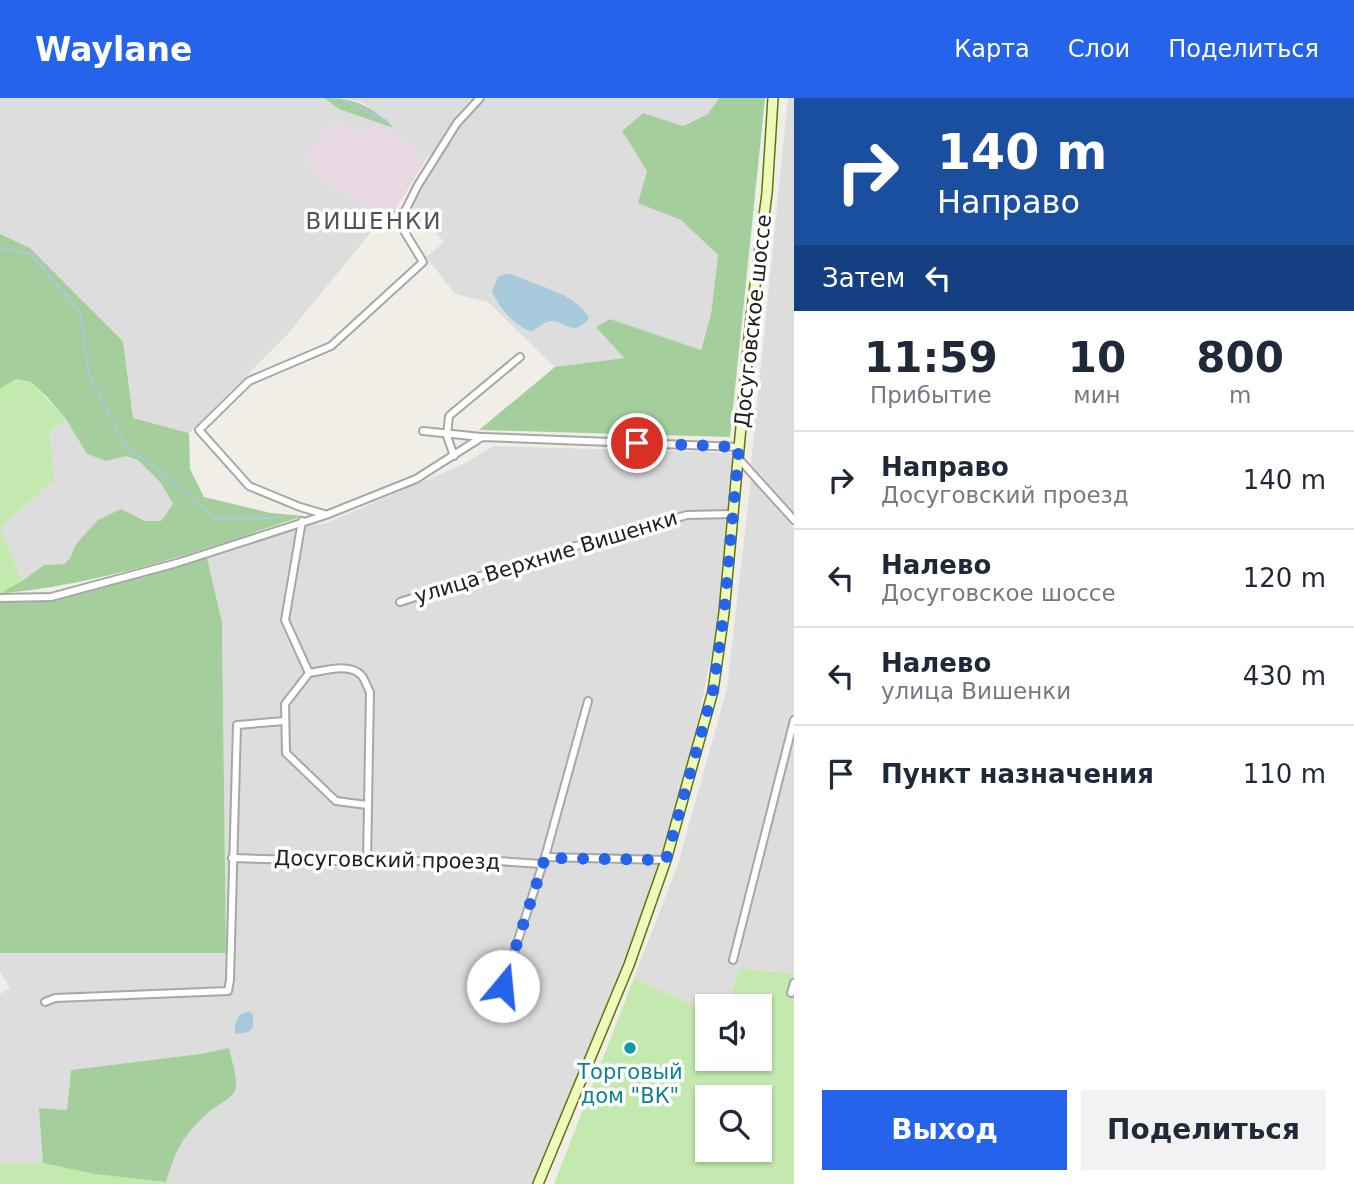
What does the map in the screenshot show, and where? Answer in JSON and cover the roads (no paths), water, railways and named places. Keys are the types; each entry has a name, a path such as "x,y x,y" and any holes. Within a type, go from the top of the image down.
{"main road":[{"name":"Досуговское шоссе","path":"538,1184 620,988 666,860 713,691 724,613 751,317 767,193 773,98"}],"street":[{"path":"381,217 396,216 405,211 457,123 480,98"},
{"path":"326,515 300,508 249,486 199,430 249,381 331,346 423,262 396,216"},
{"path":"454,456 447,434 449,416 520,358"},
{"path":"424,431 483,438 739,447"},
{"path":"0,598 51,597 177,563 326,515 416,479 483,438"},
{"path":"739,459 794,520"},
{"name":"улица Верхние Вишенки","path":"400,601 687,514 733,514"},
{"path":"302,521 285,621 309,673"},
{"path":"367,805 336,801 286,753 285,704 309,673 353,670 362,676 370,692 367,862"},
{"path":"503,986 544,861 588,701"},
{"path":"733,960 794,720"},
{"path":"46,1002 55,998 228,991 237,725 285,721"},
{"name":"Досуговский проезд","path":"232,858 367,862 666,860"},
{"path":"791,993 794,984"}],"water":[{"path":"505,274 554,291 576,303 589,318 583,325 572,328 553,321 532,331 526,330 508,316 492,291 498,277"},
{"path":"249,1011 253,1015 253,1028 248,1032 235,1034 239,1015"}],"waterway":[{"path":"338,98 387,121"},
{"path":"0,248 30,253 80,312 89,375 125,445 215,518 280,518"}],"place":[{"name":"Торговый дом \"ВК\"","path":"630,1048"}],"district":[{"name":"ВИШЕНКИ","path":"374,221"}]}
